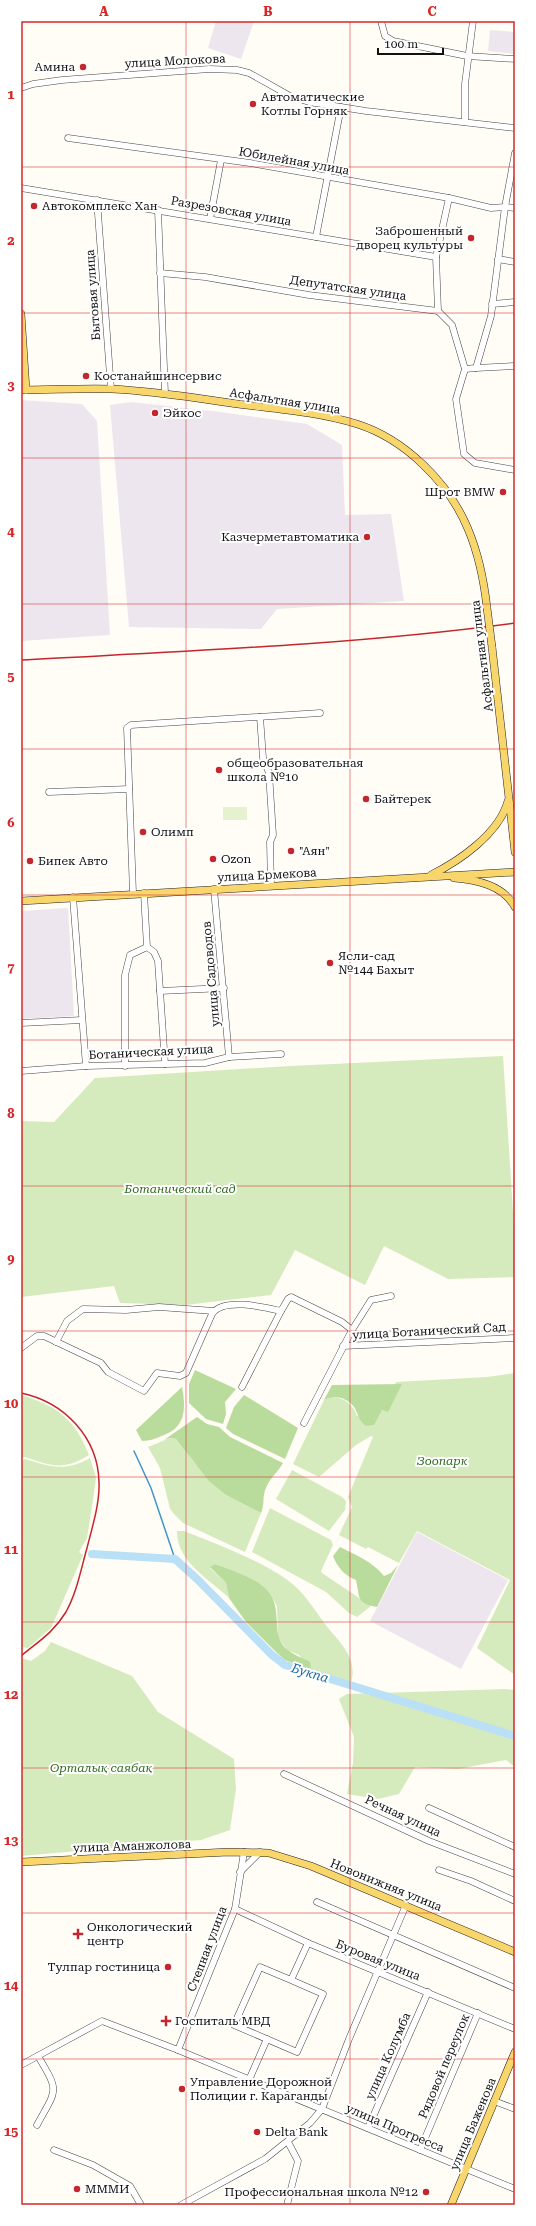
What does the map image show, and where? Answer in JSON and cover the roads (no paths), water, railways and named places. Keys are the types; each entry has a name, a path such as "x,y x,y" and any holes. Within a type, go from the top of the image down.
{"main road":[{"name":"Асфальтная улица","path":"21,314 23,390 111,389 165,394 324,416 358,425 395,442 422,464 449,495 459,511 467,527 478,559 492,647 515,852"},
{"path":"426,878 457,861 488,833 505,810 509,797"},
{"name":"улица Ермекова","path":"21,901 133,893 515,872"},
{"path":"426,878 480,882 502,892 515,907"},
{"name":"Новонижняя улица","path":"244,1852 269,1853 311,1866 515,1952"},
{"name":"улица Аманжолова","path":"21,1862 244,1852"},
{"name":"улица Баженова","path":"451,2205 515,2052"}],"street":[{"path":"381,21 385,36 393,41 467,56 515,59"},
{"path":"465,122 467,56 473,21"},
{"name":"улица Молокова","path":"21,88 32,84 62,80 223,69 249,73 290,96 309,102 515,128"},
{"path":"316,237 329,178 341,107"},
{"name":"Юбилейная улица","path":"68,138 221,160 449,198 491,208 505,206 515,208"},
{"path":"476,368 492,304 505,206 515,153"},
{"path":"210,219 221,160"},
{"name":"Разрезовская улица","path":"21,188 436,256"},
{"path":"449,198 436,256 438,311 452,325 465,369 456,399 464,454 475,462 515,470"},
{"name":"Бытовая улица","path":"97,200 111,389"},
{"path":"158,210 165,394"},
{"path":"498,258 515,262"},
{"name":"Депутатская улица","path":"160,273 205,277 309,295 438,311"},
{"path":"492,304 515,302"},
{"path":"465,369 515,366"},
{"path":"133,893 126,732 129,726 320,713"},
{"path":"260,717 263,758 269,773 273,827 273,835 270,842 271,886"},
{"path":"49,792 129,789"},
{"name":"улица Садоводов","path":"214,889 229,1057"},
{"path":"144,893 147,948"},
{"path":"73,897 86,1066"},
{"path":"147,948 154,952 158,961 165,1064"},
{"path":"125,1066 125,975 130,955 147,948"},
{"path":"160,990 224,988"},
{"path":"21,1023 82,1020"},
{"name":"Ботаническая улица","path":"21,1071 86,1066 205,1063 229,1057 281,1054"},
{"path":"304,1423 343,1346 371,1300 391,1296"},
{"name":"улица Ботанический Сад","path":"281,1311 288,1298 291,1297 342,1322 352,1330"},
{"path":"21,1348 37,1336 44,1336 101,1363 108,1372 144,1391 157,1373 180,1376 186,1373 214,1311 223,1305 240,1305 281,1311 242,1387"},
{"path":"56,1342 67,1321 83,1309 126,1310 159,1307 214,1311"},
{"name":"улица Ботанический Сад","path":"343,1346 515,1338"},
{"name":"Речная улица","path":"284,1774 429,1841 515,1874"},
{"path":"429,1808 515,1848"},
{"name":"Степная улица","path":"178,2050 235,1909 244,1852"},
{"path":"240,1872 260,1852"},
{"path":"439,1870 471,1881 515,1901"},
{"path":"317,1902 515,1988"},
{"path":"181,2205 265,2159 310,2123 322,2109 348,2039 406,1905"},
{"name":"Буровая улица","path":"235,1909 308,1944 378,1971 515,2029"},
{"path":"291,1980 308,1944"},
{"path":"260,1967 291,1980 323,1994 297,2052 234,2025 260,1967"},
{"name":"улица Колумба","path":"368,2128 428,1992"},
{"name":"Рядовой переулок","path":"420,2150 478,2013"},
{"name":"улица Прогресса","path":"21,2065 102,2021 178,2050 515,2189"},
{"path":"249,2080 267,2039"},
{"path":"37,2125 54,2094 53,2082 38,2056"},
{"path":"494,2101 515,2109"},
{"path":"287,2205 298,2161 288,2142"},
{"path":"54,2150 93,2165 130,2186 141,2205"}],"waterway":[{"path":"134,1451 151,1488 175,1559"},
{"name":"Букпа","path":"92,1554 175,1559 197,1579 272,1655 285,1665 515,1736"}],"railway":[{"path":"21,660 330,642 453,631 515,623"},
{"path":"21,1393 51,1404 76,1424 85,1436 92,1450 97,1466 99,1482 97,1507 93,1524 70,1604 56,1626 21,1656"}],"place":[{"name":"Амина","path":"83,67"},
{"name":"Автоматические Котлы Горняк","path":"253,104"},
{"name":"Автокомплекс Хан","path":"34,206"},
{"name":"Заброшенный дворец культуры","path":"471,238"},
{"name":"Костанайшинсервис","path":"86,376"},
{"name":"Эйкос","path":"155,413"},
{"name":"Шрот BMW","path":"503,492"},
{"name":"Казчерметавтоматика","path":"367,537"},
{"name":"общеобразовательная школа №10","path":"219,770"},
{"name":"Байтерек","path":"366,799"},
{"name":"Олимп","path":"143,832"},
{"name":"\"Аян\"","path":"291,851"},
{"name":"Ozon","path":"213,859"},
{"name":"Бипек Авто","path":"30,861"},
{"name":"Ясли-сад №144 Бахыт","path":"330,963"},
{"name":"Онкологический центр","path":"78,1934"},
{"name":"Тулпар гостиница","path":"168,1967"},
{"name":"Госпиталь МВД","path":"166,2021"},
{"name":"Управление Дорожной Полиции г. Караганды","path":"182,2089"},
{"name":"Delta Bank","path":"257,2132"},
{"name":"МММИ","path":"77,2189"},
{"name":"Профессиональная школа №12","path":"426,2192"}],"park label":[{"name":"Ботанический сад","path":"180,1189"},
{"name":"Зоопарк","path":"442,1461"},
{"name":"Орталық саябақ","path":"101,1768"}]}
